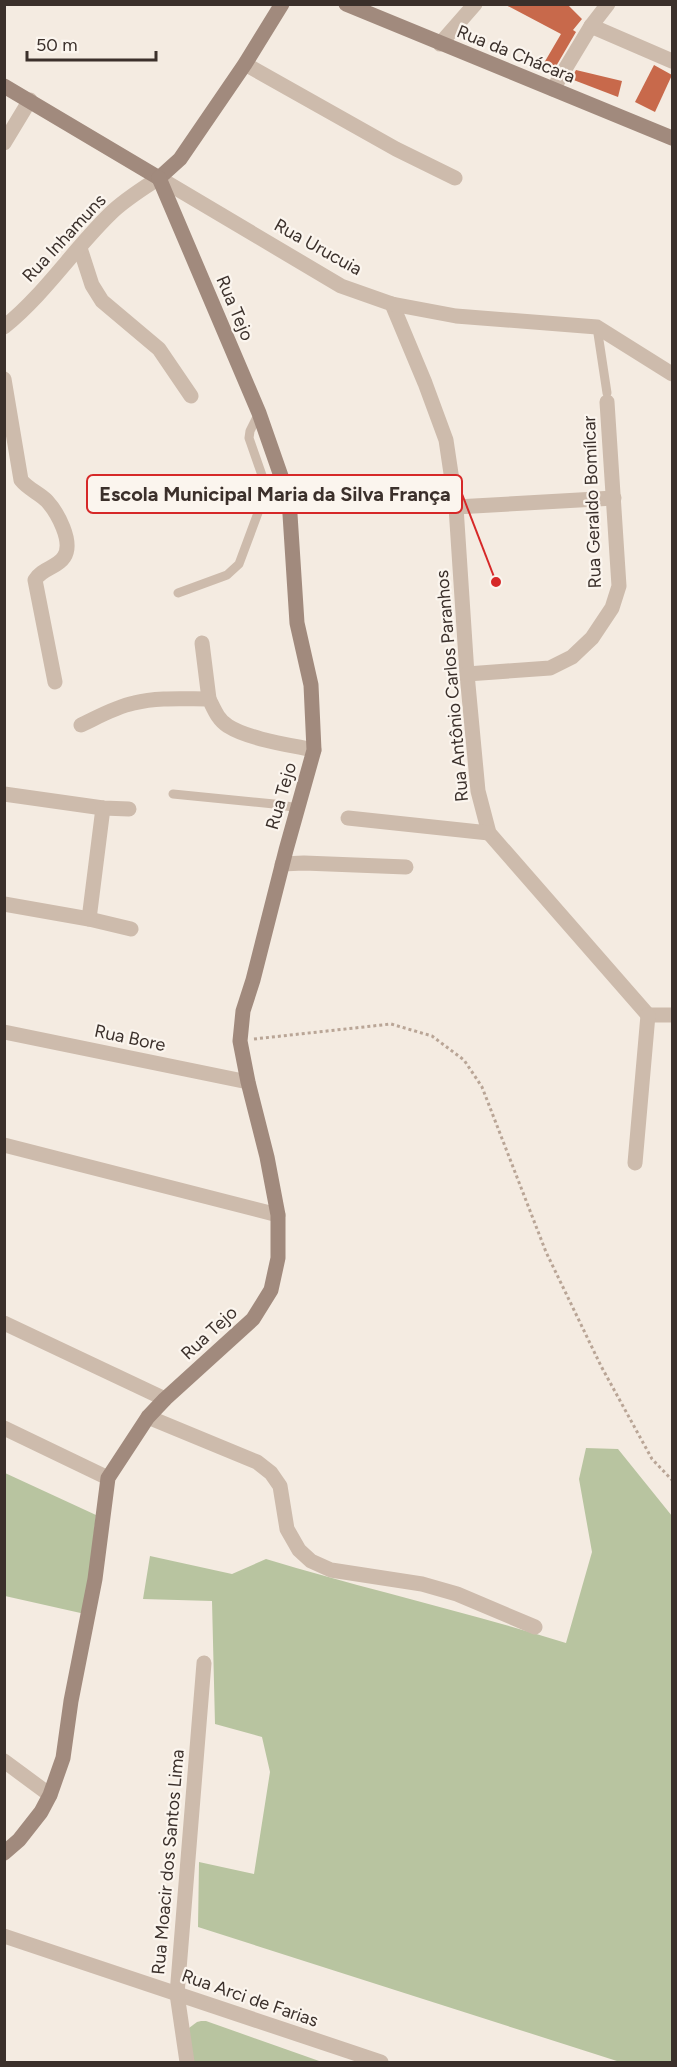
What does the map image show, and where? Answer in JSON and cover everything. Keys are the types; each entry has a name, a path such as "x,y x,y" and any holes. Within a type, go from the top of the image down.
{"street":[{"name":"Rua Inhamuns","path":"4,327 24,311 110,214 131,196 159,178 180,159 245,64 282,4"},
{"name":"Rua da Chácara","path":"346,4 672,138"},
{"path":"440,44 475,4"},
{"path":"553,89 591,26 608,4"},
{"path":"591,26 672,61"},
{"path":"245,64 396,149 455,178"},
{"name":"Rua Urucuia","path":"4,86 341,286 392,304 456,316 597,327 672,374"},
{"path":"4,143 30,100"},
{"name":"Rua Tejo","path":"4,1853 19,1840 41,1812 50,1795 63,1758 71,1701 95,1579 108,1478 148,1417 253,1319 271,1290 278,1258 278,1215 240,1041 243,1011 314,750 311,685 297,623 289,498 259,413 159,178"},
{"path":"80,248 96,293 102,301 159,349 191,396"},
{"name":"Rua Antônio Carlos Paranhos","path":"392,304 446,440 456,507 467,674 478,791 489,833 648,1015"},
{"path":"4,379 21,480 46,500 57,514 65,531 64,558 40,573 35,584 55,682"},
{"name":"Rua Geraldo Bomílcar","path":"467,674 550,668 572,657 592,638 612,608 619,586 607,397"},
{"path":"456,507 614,498"},
{"path":"202,643 209,699 218,717 228,726 247,734 314,750"},
{"path":"81,725 132,703 153,699 209,699"},
{"path":"4,794 104,808 129,809"},
{"path":"89,919 104,808"},
{"path":"348,818 489,833"},
{"path":"282,864 406,867"},
{"path":"4,904 131,929"},
{"path":"635,1163 648,1015 672,1015"},
{"name":"Rua Bore","path":"4,1032 248,1082"},
{"path":"4,1145 278,1215"},
{"path":"4,1323 165,1399"},
{"path":"148,1417 257,1462 272,1473 280,1486 287,1529 299,1550 311,1561 331,1570 423,1584 457,1594 535,1627"},
{"path":"4,1428 108,1478"},
{"name":"Rua Moacir dos Santos Lima","path":"188,2062 177,1994 204,1663"},
{"path":"4,1761 50,1795"},
{"name":"Rua Arci de Farias","path":"4,1936 177,1994 345,2056 381,2062"}],"lane":[{"path":"597,327 607,397"},
{"path":"178,593 227,575 239,564 265,494 264,481 249,438 259,413"},
{"path":"173,795 298,808"}],"path":[{"path":"240,1041 391,1024 432,1036 464,1060 482,1087 546,1252 601,1366 652,1459 672,1480"}],"green space":[{"path":"586,1448 618,1449 672,1516 672,2062 620,2062 198,1927 199,1862 254,1874 270,1772 262,1737 215,1724 212,1601 143,1599 150,1556 232,1574 266,1559 566,1643 592,1552 579,1479"},
{"path":"5,1473 96,1515 85,1614 5,1596"},
{"path":"201,2021 322,2062 191,2062 189,2028"}],"building":[{"path":"504,4 567,4 582,19 573,30 576,32 555,68 544,63 561,34"},
{"path":"654,65 672,75 655,112 635,102"},
{"path":"576,70 622,81 618,97 571,79"}],"place":[{"name":"Escola Municipal Maria da Silva França","path":"496,582"}]}
